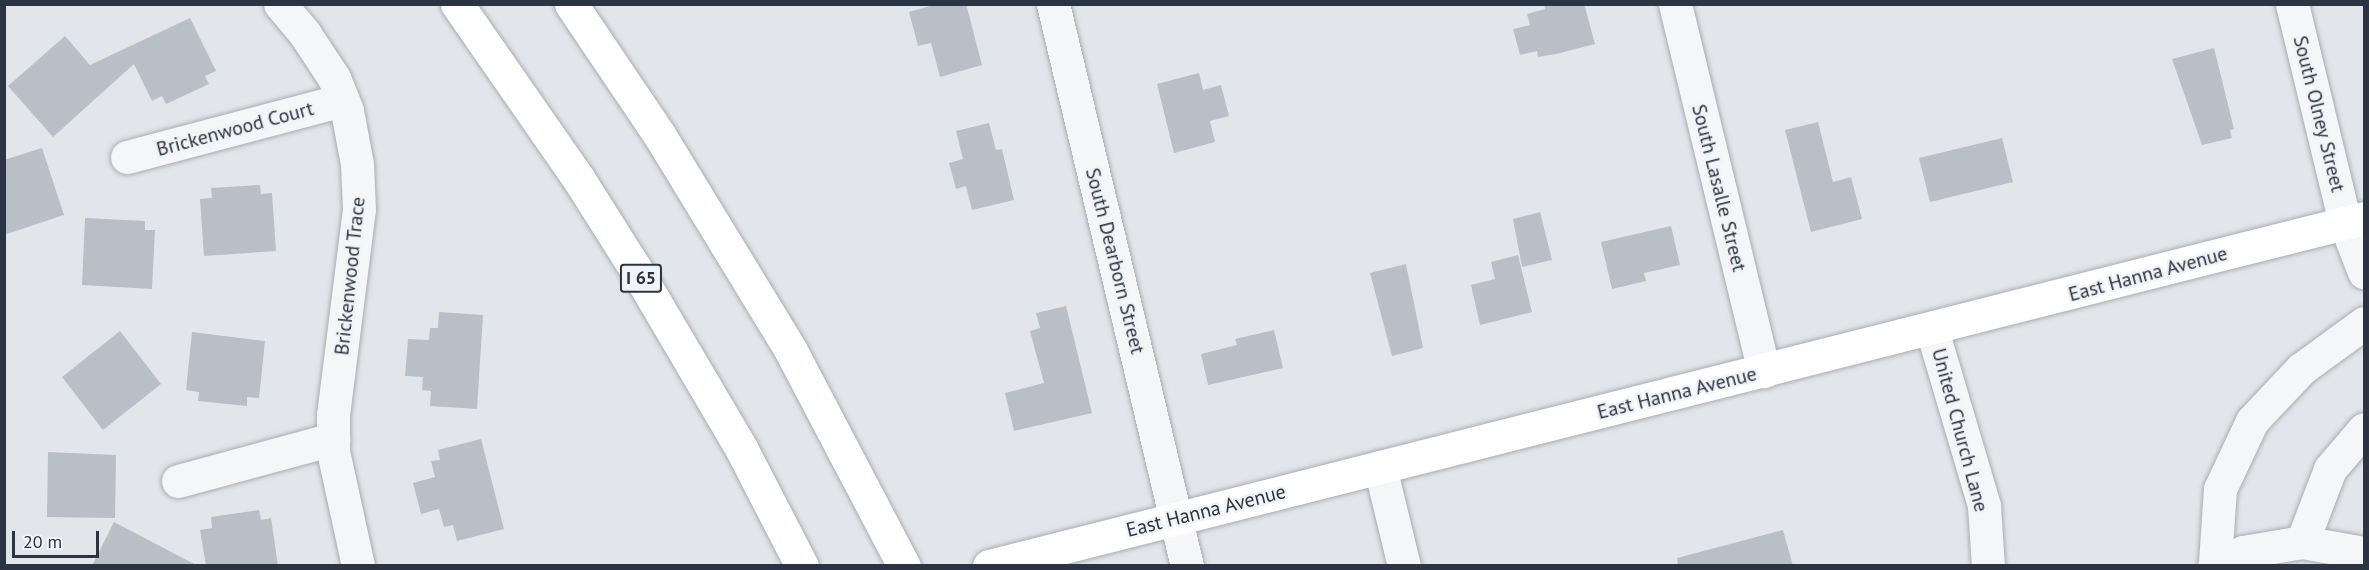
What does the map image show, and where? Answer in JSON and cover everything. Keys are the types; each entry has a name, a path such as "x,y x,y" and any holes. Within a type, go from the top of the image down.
{"main road":[{"name":"I 65","path":"457,4 578,178 635,267 736,440 802,566"},
{"path":"571,4 660,136 791,351 904,566"},
{"name":"East Hanna Avenue","path":"1002,562 1932,330 2355,221"}],"street":[{"name":"Brickenwood Trace","path":"280,4 321,56 343,100 356,153 359,209 333,439 336,473 358,566"},
{"name":"South Dearborn Street","path":"1053,4 1178,518 1187,566"},
{"name":"South Lasalle Street","path":"1675,4 1764,371"},
{"name":"South Olney Street","path":"2292,4 2355,221 2364,272"},
{"name":"Brickenwood Court","path":"127,157 343,100"},
{"path":"2364,323 2301,369 2252,421 2220,489 2214,564 2243,552 2302,542 2364,553"},
{"name":"United Church Lane","path":"1932,330 1984,506 1988,566"},
{"path":"2302,542 2330,469 2364,429"},
{"path":"178,481 333,439"},
{"path":"1380,467 1404,566"}],"building":[{"path":"937,4 966,4 982,65 940,77 931,43 918,46 909,12"},
{"path":"1544,4 1584,4 1595,44 1538,57 1537,51 1520,55 1513,29 1530,25 1527,14 1545,9"},
{"path":"190,18 216,71 205,76 209,84 166,104 162,96 152,101 134,64 53,137 8,86 65,36 90,65"},
{"path":"2214,48 2234,129 2230,130 2232,138 2202,145 2172,59"},
{"path":"1199,73 1203,90 1221,85 1229,116 1210,121 1215,142 1174,153 1157,84"},
{"path":"1818,122 1833,182 1851,177 1862,219 1811,232 1785,130"},
{"path":"989,123 996,150 1002,149 1014,200 972,210 966,186 956,189 949,163 963,159 956,131"},
{"path":"2002,138 2013,182 1930,202 1919,158"},
{"path":"42,148 64,215 4,235 4,160"},
{"path":"260,185 261,194 272,193 276,251 204,256 200,199 212,198 211,188"},
{"path":"1540,212 1552,260 1522,267 1513,219"},
{"path":"85,218 145,221 145,230 155,230 152,289 82,285"},
{"path":"1671,226 1680,265 1644,273 1646,281 1612,289 1601,242"},
{"path":"1518,255 1532,312 1480,325 1471,285 1495,279 1491,262"},
{"path":"1406,264 1423,348 1392,356 1370,273"},
{"path":"1066,306 1092,413 1014,431 1005,393 1044,383 1030,331 1040,328 1036,313"},
{"path":"439,312 483,315 477,409 430,406 431,391 422,390 423,377 405,376 408,339 429,340 430,328 438,328"},
{"path":"1274,330 1283,368 1208,385 1201,354 1237,345 1235,339"},
{"path":"120,331 161,384 103,430 62,377"},
{"path":"192,332 265,341 259,398 247,397 247,406 198,401 199,392 186,390"},
{"path":"481,439 504,529 457,541 453,525 444,527 439,509 421,514 413,483 435,477 431,461 440,460 438,450"},
{"path":"48,452 116,455 115,518 47,517"},
{"path":"259,510 261,520 271,518 278,566 206,566 200,530 212,528 211,517"},
{"path":"114,522 198,566 92,566"},
{"path":"1783,530 1793,566 1678,566 1677,558"}]}
